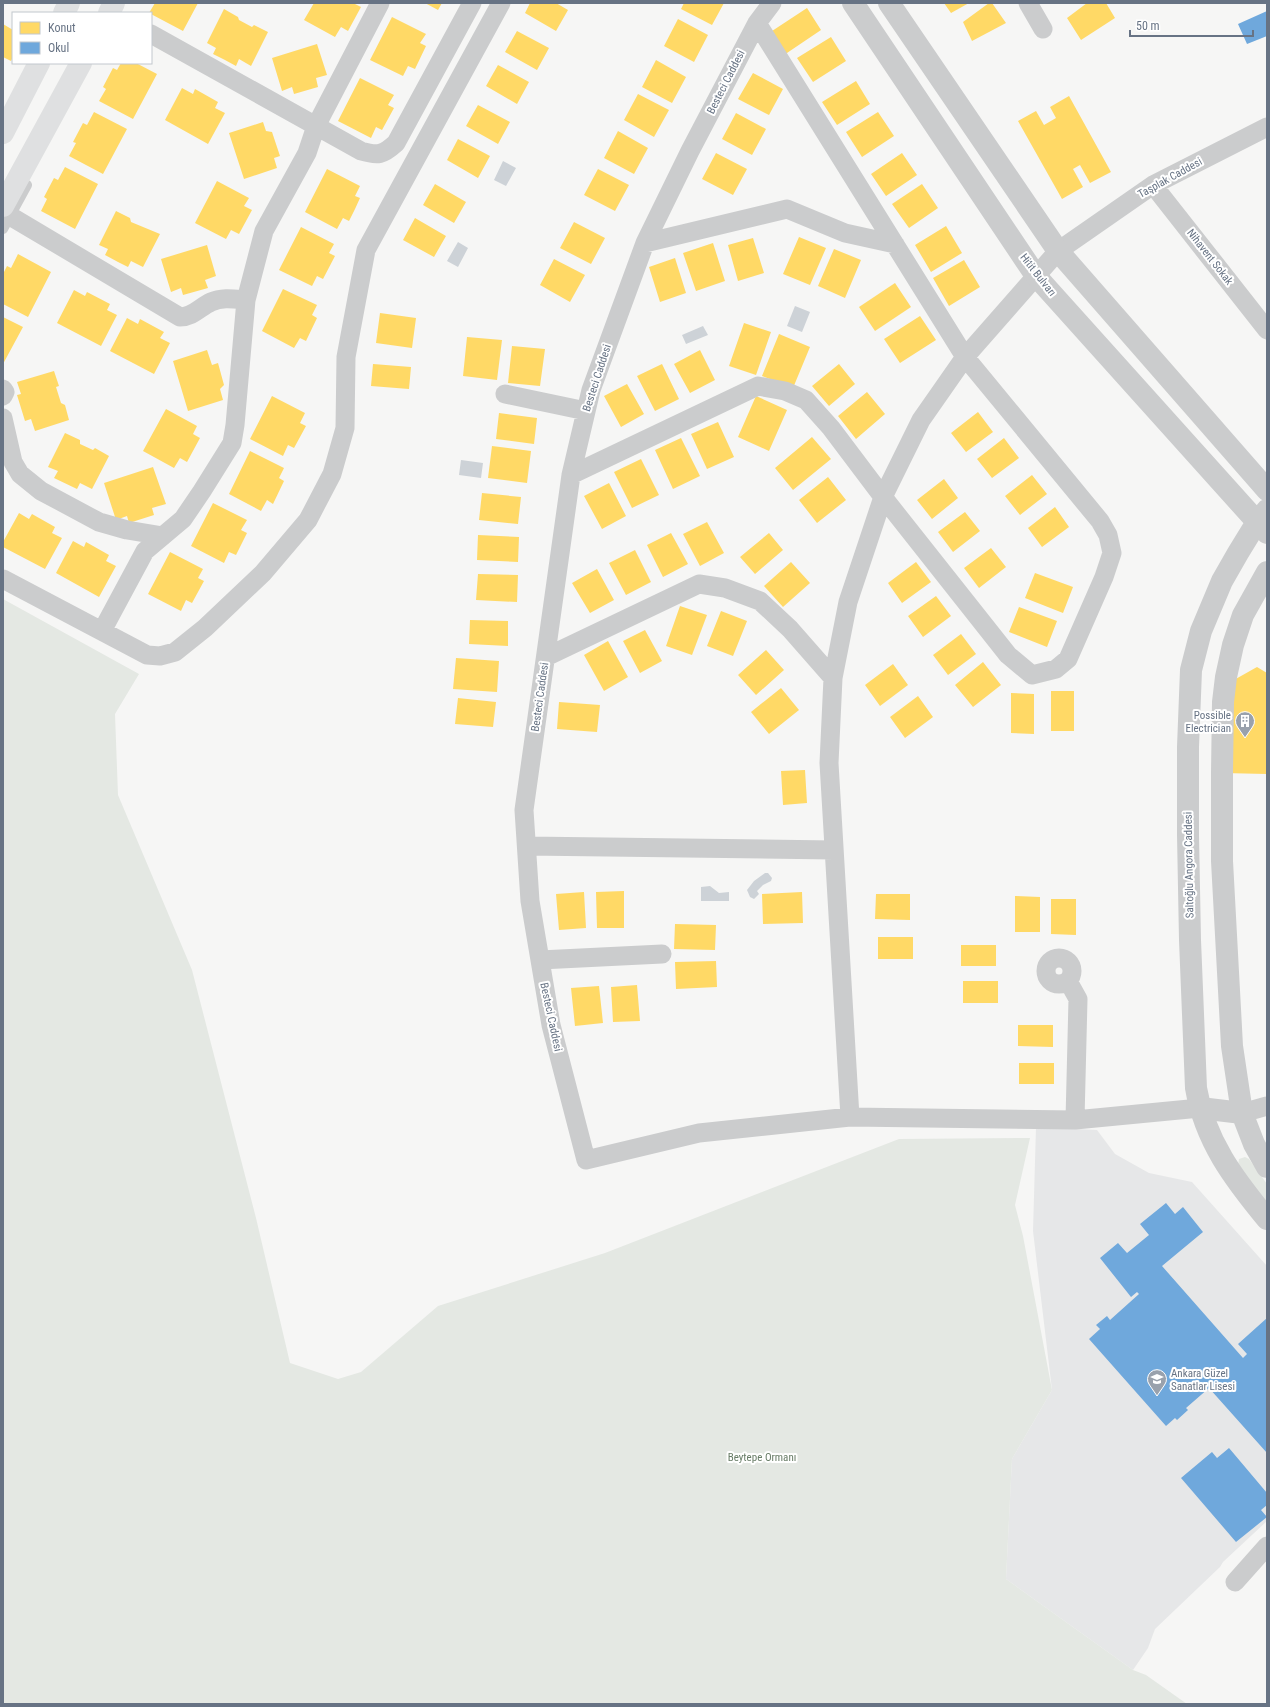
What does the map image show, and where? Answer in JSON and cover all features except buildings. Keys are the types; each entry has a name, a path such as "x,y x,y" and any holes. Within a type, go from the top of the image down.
{"main road":[{"path":"64,12 69,3"},
{"path":"110,12 114,3"},
{"path":"3,133 38,64"},
{"path":"5,217 86,68"}],"street":[{"path":"102,631 145,551 183,519 232,444 246,300 264,231 307,153 316,126 380,3"},
{"path":"152,35 361,151 374,155 386,152 396,143 472,3"},
{"path":"3,579 147,655 160,656 175,652 205,628 263,573 308,520 332,474 345,428 346,357 366,250 501,3"},
{"name":"Besteci Caddesi","path":"772,3 756,23 690,151 645,243 591,390 571,475 524,810 530,901 551,1025 586,1160 700,1133 850,1116"},
{"name":"Hitit Bulvarı","path":"852,3 1036,276 1264,522"},
{"path":"889,3 1058,251 1267,490"},
{"path":"1028,3 1043,29"},
{"path":"571,475 758,386 785,391 806,400 831,428 883,497 1008,655 1032,675 1056,670 1068,658 1106,571 1112,553 1108,535 1100,521 965,357 756,23"},
{"name":"Taşplak Caddesi","path":"850,1116 829,763 833,678 848,602 883,497 921,420 965,357 1058,251 1153,185 1267,127"},
{"name":"Nihavent Sokak","path":"1153,185 1267,330"},
{"path":"645,243 787,209 845,233 895,244"},
{"path":"5,217 180,317 187,317 210,302 223,299 246,300"},
{"path":"3,389 3,396"},
{"path":"505,394 586,411"},
{"path":"3,418 13,462 20,474 41,490 99,522 127,530 163,536"},
{"name":"Saltoğlu Angora Caddesi","path":"1264,522 1234,559 1211,606 1201,631 1191,670 1188,747 1190,940 1196,1088 1207,1131 1235,1179 1267,1219"},
{"path":"1267,572 1243,615 1233,645 1226,677 1222,738 1222,860 1232,1046 1242,1113 1254,1144 1267,1167"},
{"path":"546,657 699,584 725,588 760,601 790,629 833,678"},
{"path":"527,846 834,850"},
{"path":"540,960 662,954"},
{"path":"1068,981 1078,999 1075,1120"},
{"path":"850,1116 1075,1120 1200,1108 1242,1113 1267,1106"},
{"path":"1234,1582 1267,1546"}],"lane":[{"path":"120,12 124,3"},
{"path":"5,217 31,177"}],"shaded area":[{"path":"503,161 516,168 506,186 494,180"},
{"path":"458,242 468,248 458,267 447,261"},
{"path":"795,306 810,312 802,332 787,326"},
{"path":"703,326 708,335 686,344 682,335"},
{"path":"461,460 483,463 481,478 459,475"},
{"path":"765,873 768,873 772,878 771,881 763,885 757,891 759,894 754,899 750,897 747,890 754,881"},
{"path":"710,886 719,893 729,892 729,901 701,901 701,887"},
{"name":"Ankara Güzel Sanatlar Lisesi","path":"1036,1127 1097,1130 1115,1154 1149,1173 1192,1182 1267,1266 1267,1521 1155,1629 1148,1648 1133,1670 1006,1579 1012,1459 1052,1390 1033,1231"}],"green space":[{"name":"Beytepe Ormanı","path":"3,599 139,674 115,714 118,795 192,970 256,1218 290,1363 338,1379 361,1372 438,1306 605,1253 899,1139 1030,1138 1015,1205 1023,1236 1052,1390 1012,1459 1006,1579 1133,1670 1146,1675 1187,1704 3,1704"},
{"path":"1245,1157 1249,1159 1267,1184 1267,1205 1238,1165 1239,1159"}],"place":[{"name":"Possible Electrician","path":"1245,738"},
{"name":"Ankara Güzel Sanatlar Lisesi","path":"1157,1396"}]}
